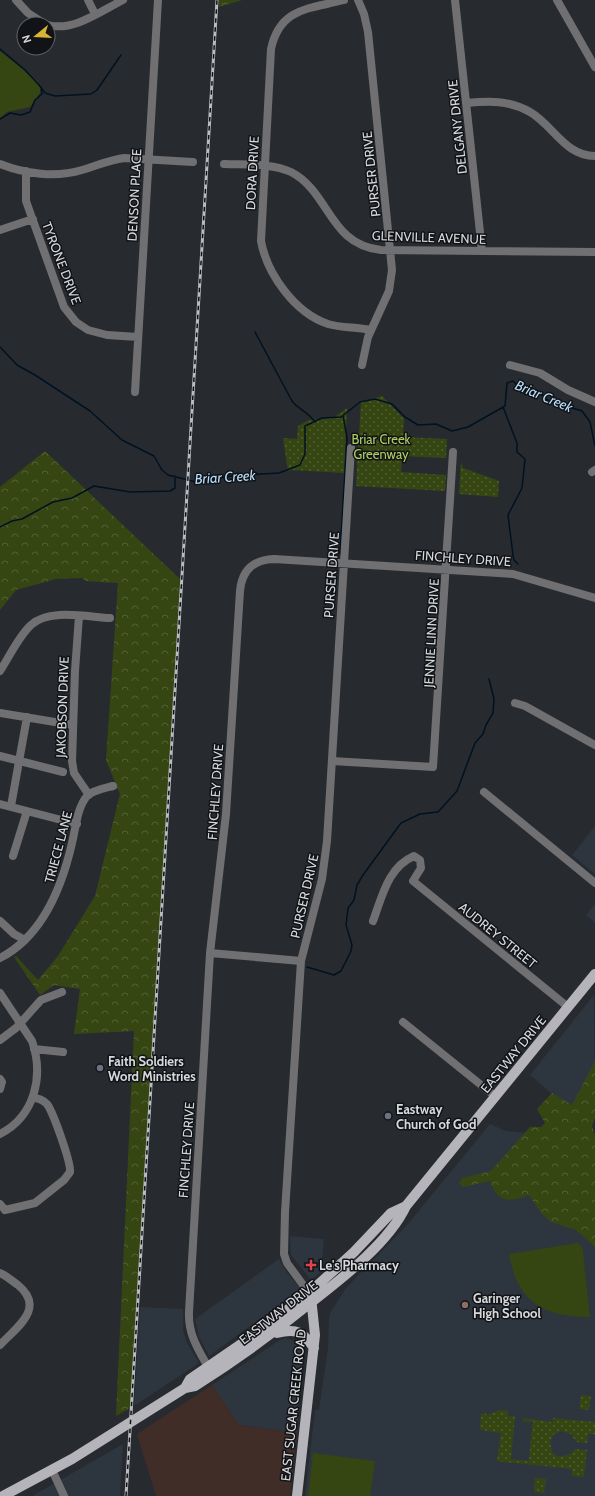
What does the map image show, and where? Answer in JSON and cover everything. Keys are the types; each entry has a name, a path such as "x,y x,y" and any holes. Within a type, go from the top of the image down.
{"main road":[{"name":"EASTWAY DRIVE","path":"3,1496 52,1470 131,1424 185,1388 194,1386 271,1335 311,1297 391,1213 409,1202 595,974"},
{"name":"EASTWAY DRIVE","path":"185,1388 190,1379 311,1297"},
{"name":"EAST SUGAR CREEK ROAD","path":"297,1496 315,1335 311,1297"},
{"path":"271,1335 288,1330 297,1331 306,1337 314,1348"}],"street":[{"path":"16,0 33,16"},
{"path":"88,0 95,14"},
{"path":"56,26 71,25 123,0"},
{"name":"DENSON PLACE","path":"135,392 158,0"},
{"name":"DORA DRIVE","path":"344,0 297,11 283,23 275,34 271,49 261,241 267,262 294,303 310,316 335,326 370,330"},
{"name":"PURSER DRIVE","path":"358,0 364,14 368,32 392,270 390,291 370,330 362,365"},
{"name":"DELGANY DRIVE","path":"455,0 482,251"},
{"path":"557,0 595,67"},
{"path":"466,104 501,101 525,109 541,120 569,148 583,154 595,156"},
{"path":"0,164 26,171 58,174 80,171 114,159 148,159 193,162"},
{"name":"GLENVILLE AVENUE","path":"224,164 286,170 304,181 341,231 352,240 370,249 595,252"},
{"name":"TYRONE DRIVE","path":"26,171 25,195 58,293 69,315 80,325 99,334 138,337"},
{"path":"0,230 33,219"},
{"path":"510,364 540,372 568,390 595,402"},
{"name":"PURSER DRIVE","path":"311,1297 287,1263 283,1248 301,961 326,860 351,448"},
{"name":"JENNIE LINN DRIVE","path":"332,761 433,767 453,452"},
{"name":"FINCHLEY DRIVE","path":"208,1367 193,1340 188,1323 210,953 224,835 240,591 243,576 253,564 268,559 446,569 524,576 595,598"},
{"path":"0,671 25,631 37,620 55,615 110,618"},
{"name":"JAKOBSON DRIVE","path":"79,616 71,749 73,767 78,779 89,794"},
{"path":"515,703 532,710 595,745"},
{"path":"0,712 73,724"},
{"path":"11,806 28,717"},
{"path":"0,756 63,772"},
{"path":"89,794 112,786"},
{"path":"484,792 595,883"},
{"name":"TRIECE LANE","path":"0,958 14,950 25,940 48,910 58,891 69,856 81,806 89,794"},
{"path":"0,804 77,824"},
{"path":"12,856 27,811"},
{"name":"AUDREY STREET","path":"373,921 392,874 404,860 414,856 420,860 421,868 413,881 568,1007"},
{"path":"0,921 14,934 25,940"},
{"path":"210,953 301,961"},
{"path":"0,1040 21,1022 41,1000 62,992"},
{"path":"0,993 28,1032 34,1049 36,1076 33,1098 20,1119 0,1134"},
{"path":"403,1022 496,1097"},
{"path":"34,1049 63,1052"},
{"path":"0,1079 2,1082 0,1089"},
{"path":"2,1210 35,1203 64,1180 70,1172 69,1160 49,1107 41,1100 33,1098"},
{"path":"0,1273 20,1287 29,1296 31,1304 26,1317 0,1345"},
{"path":"52,1470 64,1496"}],"shaded area":[{"path":"595,826 595,874 572,855"},
{"path":"595,904 595,923 586,915"},
{"path":"594,995 595,1100 584,1121 530,1075"},
{"name":"Garinger High School","path":"490,1124 506,1131 595,1139 595,1496 305,1496 315,1410 319,1410 328,1348 329,1317 331,1311 346,1288 408,1224"},
{"path":"290,1236 324,1239 321,1272 311,1280 291,1255"},
{"path":"279,1259 287,1273 301,1289 209,1356 199,1337 195,1319"},
{"path":"140,1307 183,1309 183,1331 187,1343 199,1363 134,1406"},
{"path":"285,1338 298,1342 303,1355 297,1433 239,1425 212,1385"},
{"path":"212,1385 239,1425 297,1433 290,1496 156,1496 137,1434"},
{"path":"123,1444 120,1496 34,1496 34,1495"}],"green space":[{"path":"219,0 242,0 219,7"},
{"path":"0,51 37,81 42,90 30,107 7,112 0,118"},
{"name":"Briar Creek Greenway","path":"382,396 404,419 403,437 447,439 446,458 402,456 401,472 446,475 445,491 356,486 361,402"},
{"name":"Briar Creek Greenway","path":"347,408 344,473 288,471 283,438 297,439 298,426 309,420 333,418"},
{"path":"45,451 181,580 132,1407 116,1416 134,1031 74,1034 80,989 54,985 40,995 14,957 16,956 38,980 58,956 95,896 120,794 106,760 118,583 86,581 82,578 56,579 16,590 0,610 0,487"},
{"path":"461,462 463,468 499,481 498,497 459,494"},
{"path":"595,1061 595,1118 592,1126 595,1135 595,1247 576,1230 551,1222 542,1214 529,1195 510,1200 497,1194 490,1181 463,1187 459,1183 462,1178 491,1171 530,1127 541,1127 545,1123 537,1109 552,1093 572,1105"},
{"path":"578,1243 582,1247 583,1252 590,1317 559,1314 546,1310 535,1304 526,1295 519,1284 513,1270 509,1254"},
{"path":"581,1395 591,1396 589,1410 579,1409"},
{"path":"500,1410 508,1411 508,1416 515,1416 511,1459 529,1461 532,1425 534,1422 523,1421 523,1418 552,1422 553,1418 595,1422 595,1434 588,1434 587,1443 576,1442 571,1434 561,1431 554,1434 550,1441 552,1452 559,1457 571,1454 575,1449 587,1450 584,1477 572,1476 572,1469 497,1461 501,1433 480,1430 481,1414 484,1414 484,1412 487,1415"},
{"path":"313,1453 375,1461 370,1496 308,1496"},
{"path":"535,1478 546,1479 544,1493 534,1492"}],"waterway":[{"path":"0,49 25,70 45,93 55,96 91,94 97,90 121,55"},
{"path":"0,119 10,113 21,115 30,112 35,100 42,94 41,89"},
{"path":"255,332 292,401 315,422"},
{"name":"Briar Creek","path":"0,347 17,365 90,411 122,440 154,456 162,470 168,475 196,482 230,476 279,473 300,465 305,454 305,426 322,418 341,417 360,402 375,399 392,404 405,417 418,425 436,424 452,431 468,427 505,406 507,383 513,381 521,389 531,393 539,393 549,401 582,411 590,422 595,446"},
{"path":"503,407 517,443 517,452 525,459 522,488 508,515 514,560 518,564"},
{"path":"340,554 347,438 343,415"},
{"path":"0,527 12,521 22,519 53,502 72,498 94,486 130,492 170,491 175,488 175,476"},
{"path":"307,967 334,975 341,971 351,951 352,945 346,925 348,908 354,900 357,885 363,875 401,823 420,814 438,812 457,791 475,743 483,734 493,713 494,699 489,679"}],"railway":[{"path":"126,1496 217,0"}],"place":[{"name":"Faith Soldiers Word Ministries","path":"100,1068"},
{"name":"Eastway Church of God","path":"388,1116"},
{"name":"Le's Pharmacy","path":"311,1265"},
{"name":"Garinger High School","path":"465,1305"}]}
